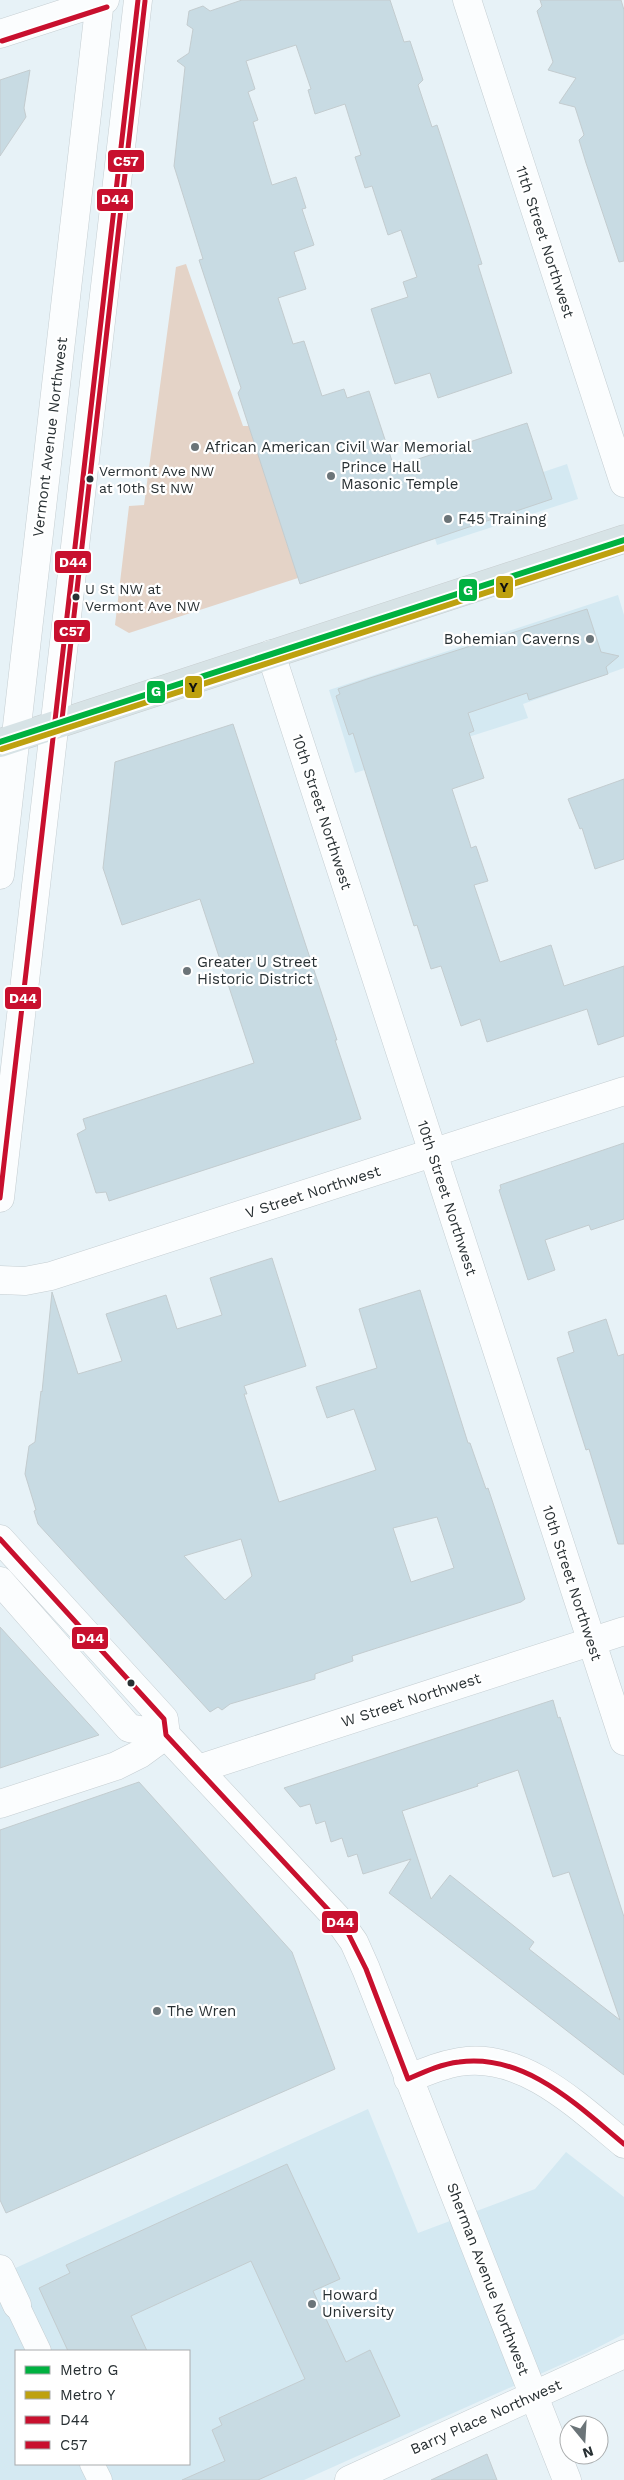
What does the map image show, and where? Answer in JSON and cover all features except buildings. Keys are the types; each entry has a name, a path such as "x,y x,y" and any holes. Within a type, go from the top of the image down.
{"main road":[{"path":"8,740 624,539"}],"street":[{"path":"0,1198 138,0"},
{"name":"11th Street Northwest","path":"467,0 624,483"},
{"path":"0,34 101,1"},
{"name":"Vermont Avenue Northwest","path":"0,875 8,740 52,418 101,1"},
{"path":"52,418 89,423"},
{"name":"10th Street Northwest","path":"271,654 624,1741"},
{"name":"V Street Northwest","path":"0,1280 25,1281 51,1276 624,1091"},
{"path":"0,1539 164,1719 166,1735"},
{"path":"0,1581 129,1728 166,1735"},
{"name":"W Street Northwest","path":"198,1769 624,1631"},
{"path":"0,1804 116,1766 140,1754 166,1735"},
{"name":"Sherman Avenue Northwest","path":"166,1735 346,1929 366,1969 567,2480"},
{"path":"408,2079 460,2062 490,2062 513,2067 547,2084 624,2144"},
{"path":"0,2269 39,2350"},
{"name":"Barry Place Northwest","path":"349,2480 624,2354"},
{"path":"92,2465 100,2480"}],"shaded area":[{"path":"186,264 243,426 249,426 298,578 129,633 115,625 129,506 144,505 176,267"},
{"path":"567,464 578,499 437,545 426,511"},
{"path":"618,595 624,615 624,668 523,704 528,718 355,773 329,690"},
{"name":"Howard University","path":"368,2109 418,2233 535,2189 566,2152 624,2197 624,2334 587,2353 304,2480 0,2480 0,2275"}],"metro line":[{"name":"G","path":"0,742 624,540"},
{"name":"Y","path":"2,749 624,548"}],"transit line":[{"name":"D44","path":"0,1198 138,0"},
{"name":"C57","path":"2,750 57,733 61,728 145,1"},
{"name":"C57","path":"2,41 107,7"},
{"name":"D44","path":"0,1539 164,1719 166,1735 346,1929 366,1969 408,2079"},
{"name":"D44","path":"408,2079 439,2066 459,2062 483,2061 506,2066 528,2074 549,2085 588,2113 624,2144"}],"place":[{"name":"African American Civil War Memorial","path":"195,447"},
{"name":"Prince Hall Masonic Temple","path":"331,476"},
{"name":"Vermont Ave NW at 10th St NW","path":"90,479"},
{"name":"F45 Training","path":"448,519"},
{"name":"U St NW at Vermont Ave NW","path":"76,597"},
{"name":"Bohemian Caverns","path":"590,639"},
{"name":"Greater U Street Historic District","path":"187,971"},
{"name":"The Wren","path":"157,2011"},
{"name":"Howard University","path":"312,2304"}]}
